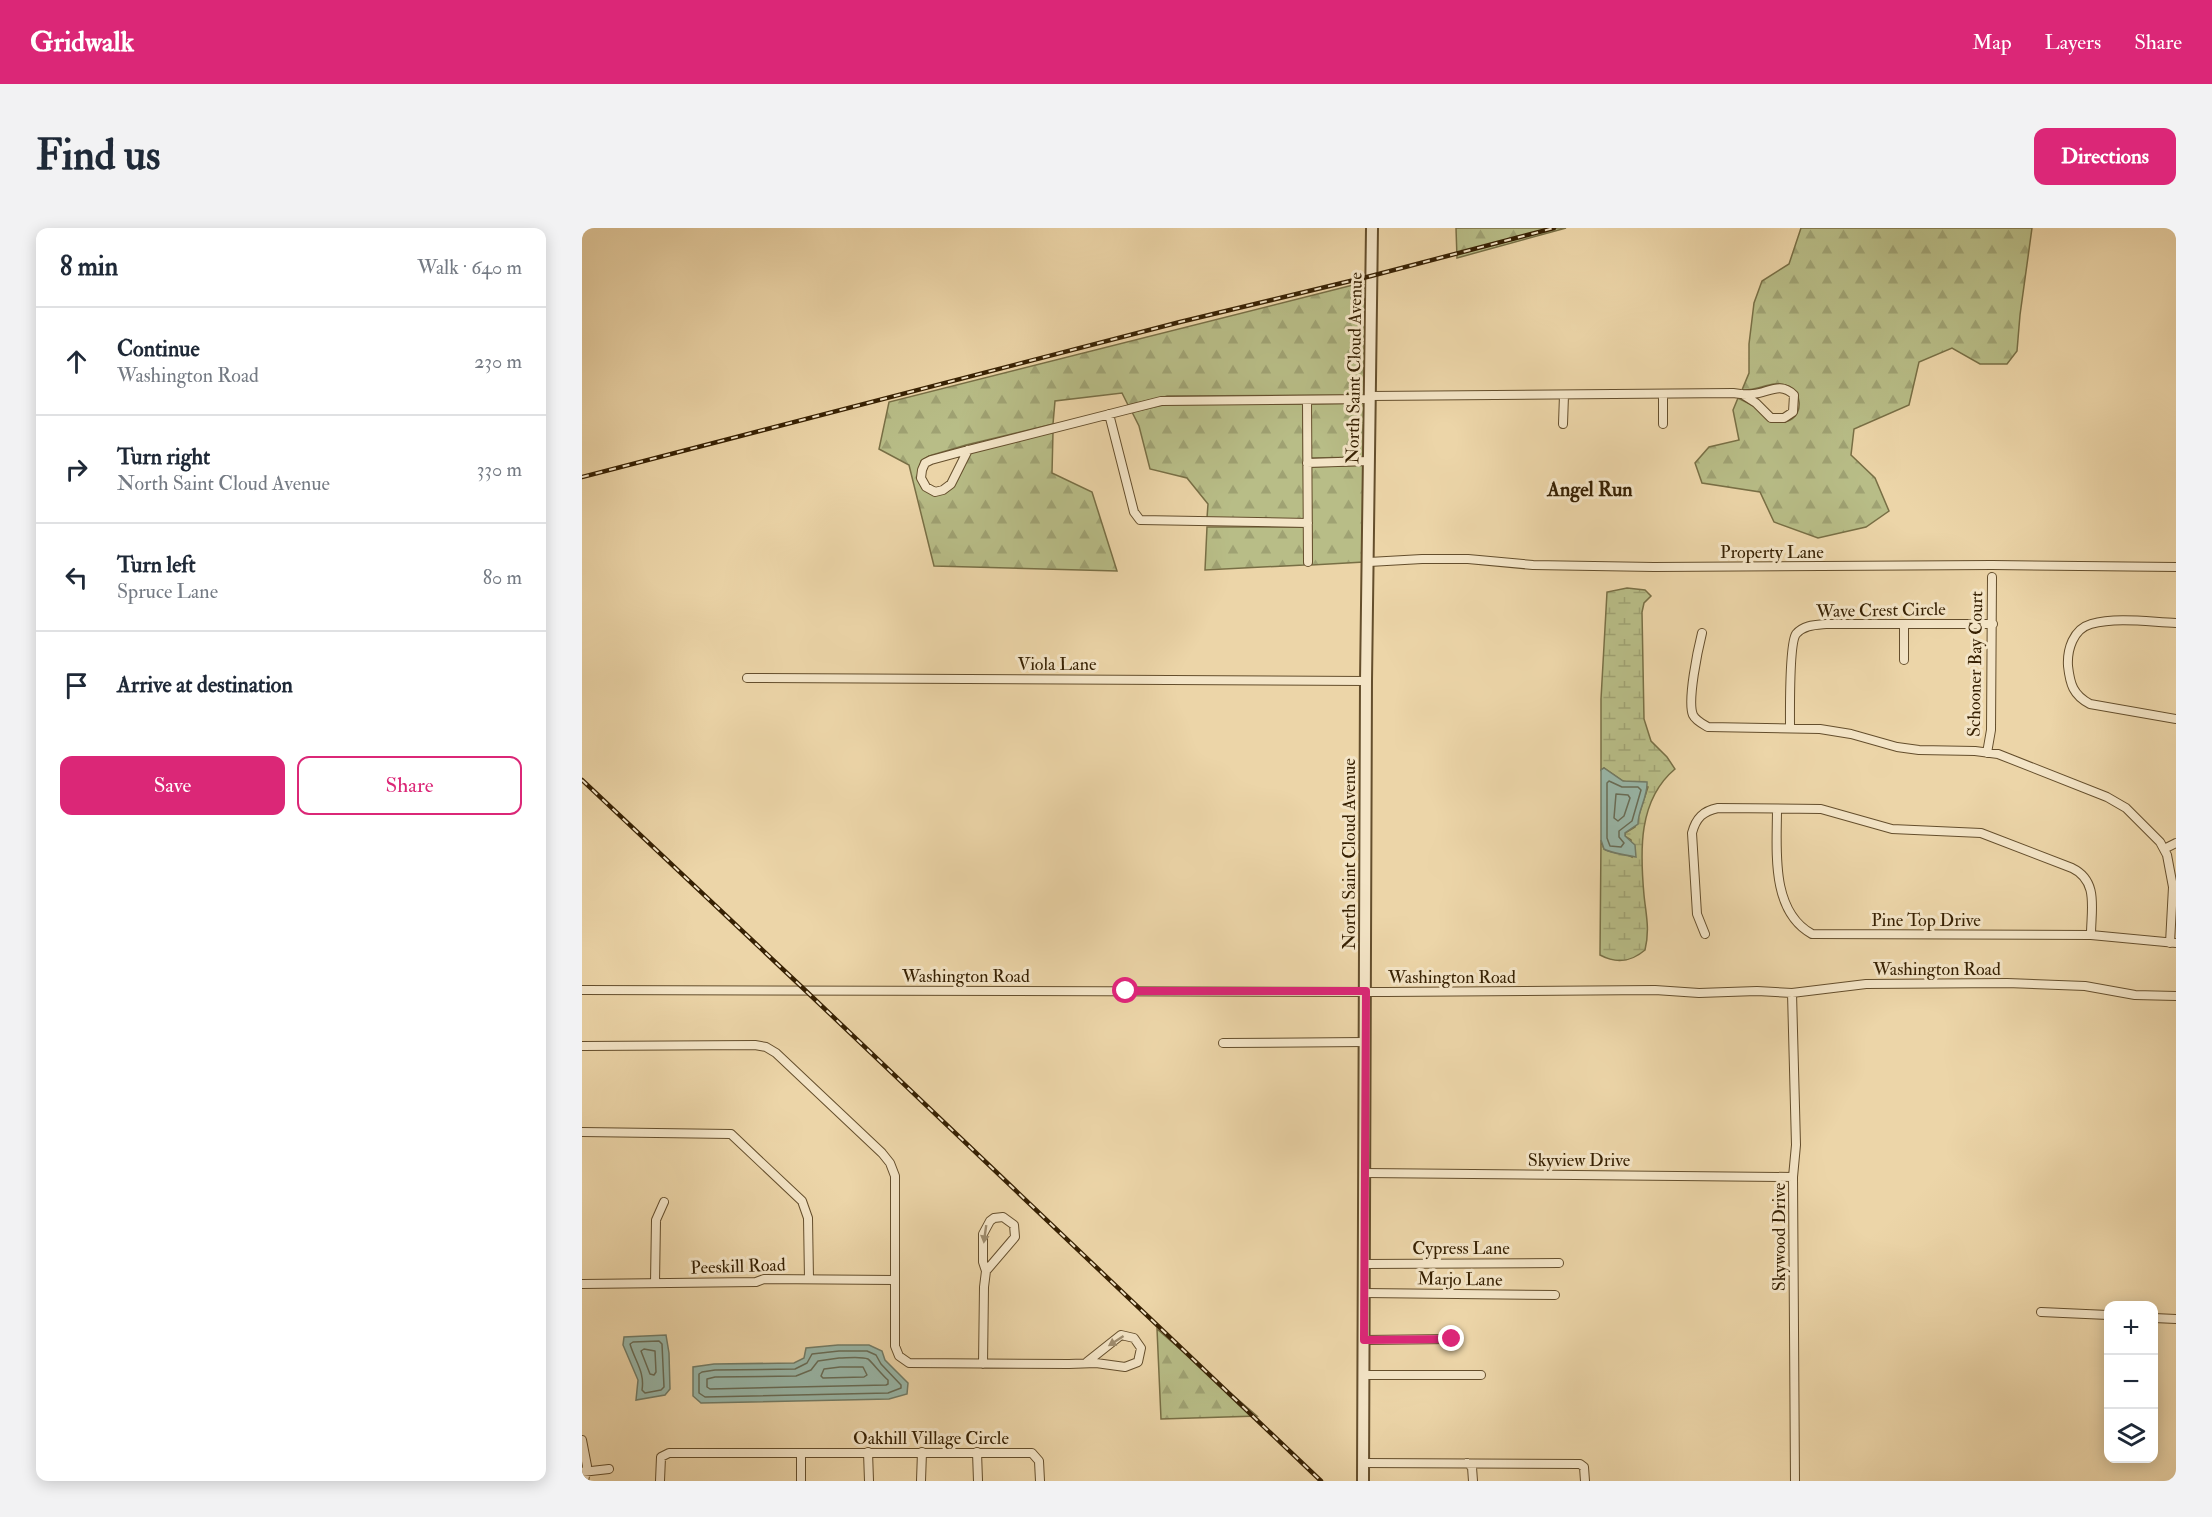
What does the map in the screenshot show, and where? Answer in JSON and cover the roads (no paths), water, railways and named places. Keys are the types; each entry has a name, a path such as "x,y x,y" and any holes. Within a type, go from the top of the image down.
{"street":[{"name":"North Saint Cloud Avenue","path":"1363,1481 1366,681 1372,228"},
{"path":"968,450 951,484 935,492 926,487 921,478 922,470 925,463 937,458 968,450 1109,414 1168,400 1307,400 1564,394 1742,394 1754,394 1782,388 1794,395 1795,407 1790,416 1771,418 1756,403 1742,394"},
{"path":"1563,424 1564,394"},
{"path":"1663,394 1663,424"},
{"path":"1307,400 1308,562"},
{"path":"1109,414 1134,512 1140,520 1145,522 1308,523"},
{"path":"1307,463 1369,461"},
{"name":"Property Lane","path":"1369,562 1468,559 1533,566 2176,567"},
{"name":"Schooner Bay Court","path":"1988,753 1991,730 1992,577"},
{"path":"2176,622 2089,624 2077,633 2070,644 2068,663 2071,688 2080,699 2090,704 2176,719"},
{"path":"1904,624 1904,660"},
{"name":"Wave Crest Circle","path":"1790,728 1792,641 1797,633 1809,625 1993,624"},
{"path":"1702,633 1696,653 1692,705 1696,719 1708,727 1833,730 1897,747 1998,754 2117,802 2160,842 2167,855 2173,887 2173,943"},
{"name":"Viola Lane","path":"747,678 1366,681"},
{"path":"1705,934 1697,914 1692,833 1695,823 1704,812 1718,807 1813,808 1832,810 1892,829 1981,833 2085,875 2091,888 2091,935"},
{"name":"Pine Top Drive","path":"1777,809 1780,887 1793,918 1812,934 2091,935 2173,943"},
{"path":"2164,849 2176,843"},
{"name":"Washington Road","path":"582,990 1593,992 1655,990 1699,993 1757,991 1792,993 1866,984 2007,983 2085,986 2135,995 2176,996"},
{"name":"Skywood Drive","path":"1792,993 1796,1145 1793,1177 1795,1481"},
{"path":"1223,1043 1365,1042"},
{"path":"582,1046 755,1046 766,1047 776,1053 890,1163 895,1176 896,1346 899,1356 909,1363 1069,1364 1087,1362 1128,1367 1138,1362 1141,1348 1134,1338 1121,1335 1087,1362"},
{"path":"582,1132 731,1134 802,1201 808,1218 809,1278"},
{"name":"Skyview Drive","path":"1365,1173 1793,1177"},
{"path":"655,1283 656,1220 664,1202"},
{"path":"983,1364 986,1271 983,1262 984,1229 994,1218 1006,1218 1014,1225 1015,1238 986,1271"},
{"name":"Cypress Lane","path":"1364,1264 1559,1263"},
{"name":"Peeskill Road","path":"582,1284 756,1282 764,1279 809,1278 895,1280"},
{"name":"Marjo Lane","path":"1364,1293 1555,1295"},
{"path":"2041,1312 2104,1315"},
{"path":"2158,1318 2176,1319"},
{"path":"1364,1340 1452,1339"},
{"path":"1363,1375 1481,1375"},
{"path":"582,1440 587,1466 584,1475"},
{"path":"801,1452 801,1481"},
{"name":"Oakhill Village Circle","path":"660,1481 661,1457 665,1454 801,1452 1032,1454 1039,1461 1040,1481"},
{"path":"868,1452 868,1481"},
{"path":"921,1452 921,1481"},
{"path":"977,1452 978,1481"},
{"path":"1363,1463 1580,1464 1584,1467 1585,1481"},
{"path":"1467,1463 1472,1467 1473,1481"},
{"path":"584,1475 609,1469"}],"water":[{"path":"1604,768 1623,781 1647,782 1638,824 1625,833 1625,836 1635,845 1636,857 1604,849 1601,840 1601,770"},
{"path":"666,1335 670,1389 665,1395 636,1400 638,1380 623,1345 624,1337"},
{"path":"869,1345 882,1351 885,1360 908,1383 907,1394 889,1399 701,1403 693,1396 693,1367 714,1364 794,1363 804,1358 806,1348"}],"railway":[{"path":"582,477 1554,228"},
{"path":"582,780 1321,1481"}],"district":[{"name":"Angel Run","path":"1590,489"}]}
